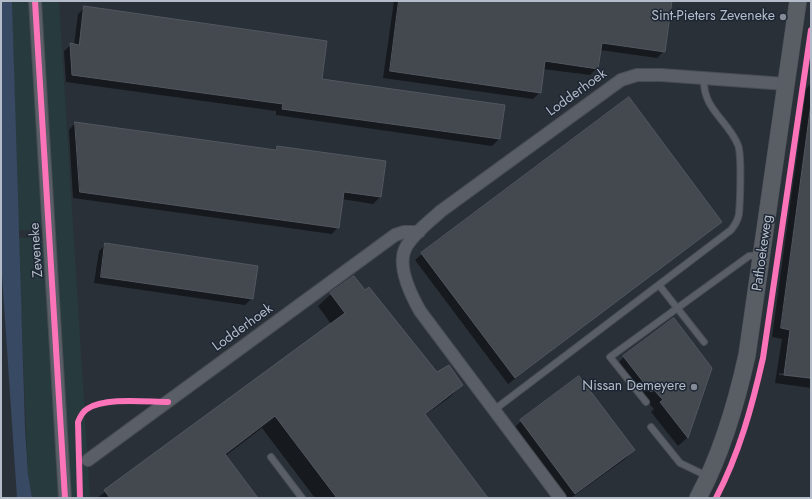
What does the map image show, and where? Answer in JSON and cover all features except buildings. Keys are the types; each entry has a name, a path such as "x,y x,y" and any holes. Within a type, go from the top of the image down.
{"main road":[{"name":"Pathoekeweg","path":"698,498 709,477 726,435 748,355 798,1"}],"street":[{"name":"Zeveneke","path":"35,1 64,498"},
{"name":"Lodderhoek","path":"560,498 420,311 413,298 404,269 404,253 406,246 441,212 621,80 637,75 786,84"},
{"name":"Lodderhoek","path":"88,460 395,235 404,232 419,232"}],"lane":[{"path":"494,410 660,285 731,230 737,222 739,214 738,146 709,105 705,92 704,78"},
{"path":"646,402 610,357 749,256 762,255"},
{"path":"660,285 704,342"},
{"path":"651,426 680,463 709,477"},
{"path":"271,457 302,498"}],"green space":[{"path":"12,1 59,1 90,498 32,498 28,474 18,238 38,238 51,246 50,223 38,230 18,230"}],"water":[{"path":"1,1 12,1 25,429 28,474 32,498 17,498 1,260"}],"cycle path":[{"path":"35,1 65,498"},
{"path":"716,498 732,464 744,430 763,358 811,30"},
{"path":"80,498 78,422 80,416 87,409 104,403 138,401 168,402"}],"place":[{"name":"Sint-Pieters Zeveneke","path":"783,17"},
{"name":"Nissan Demeyere","path":"694,387"}]}
